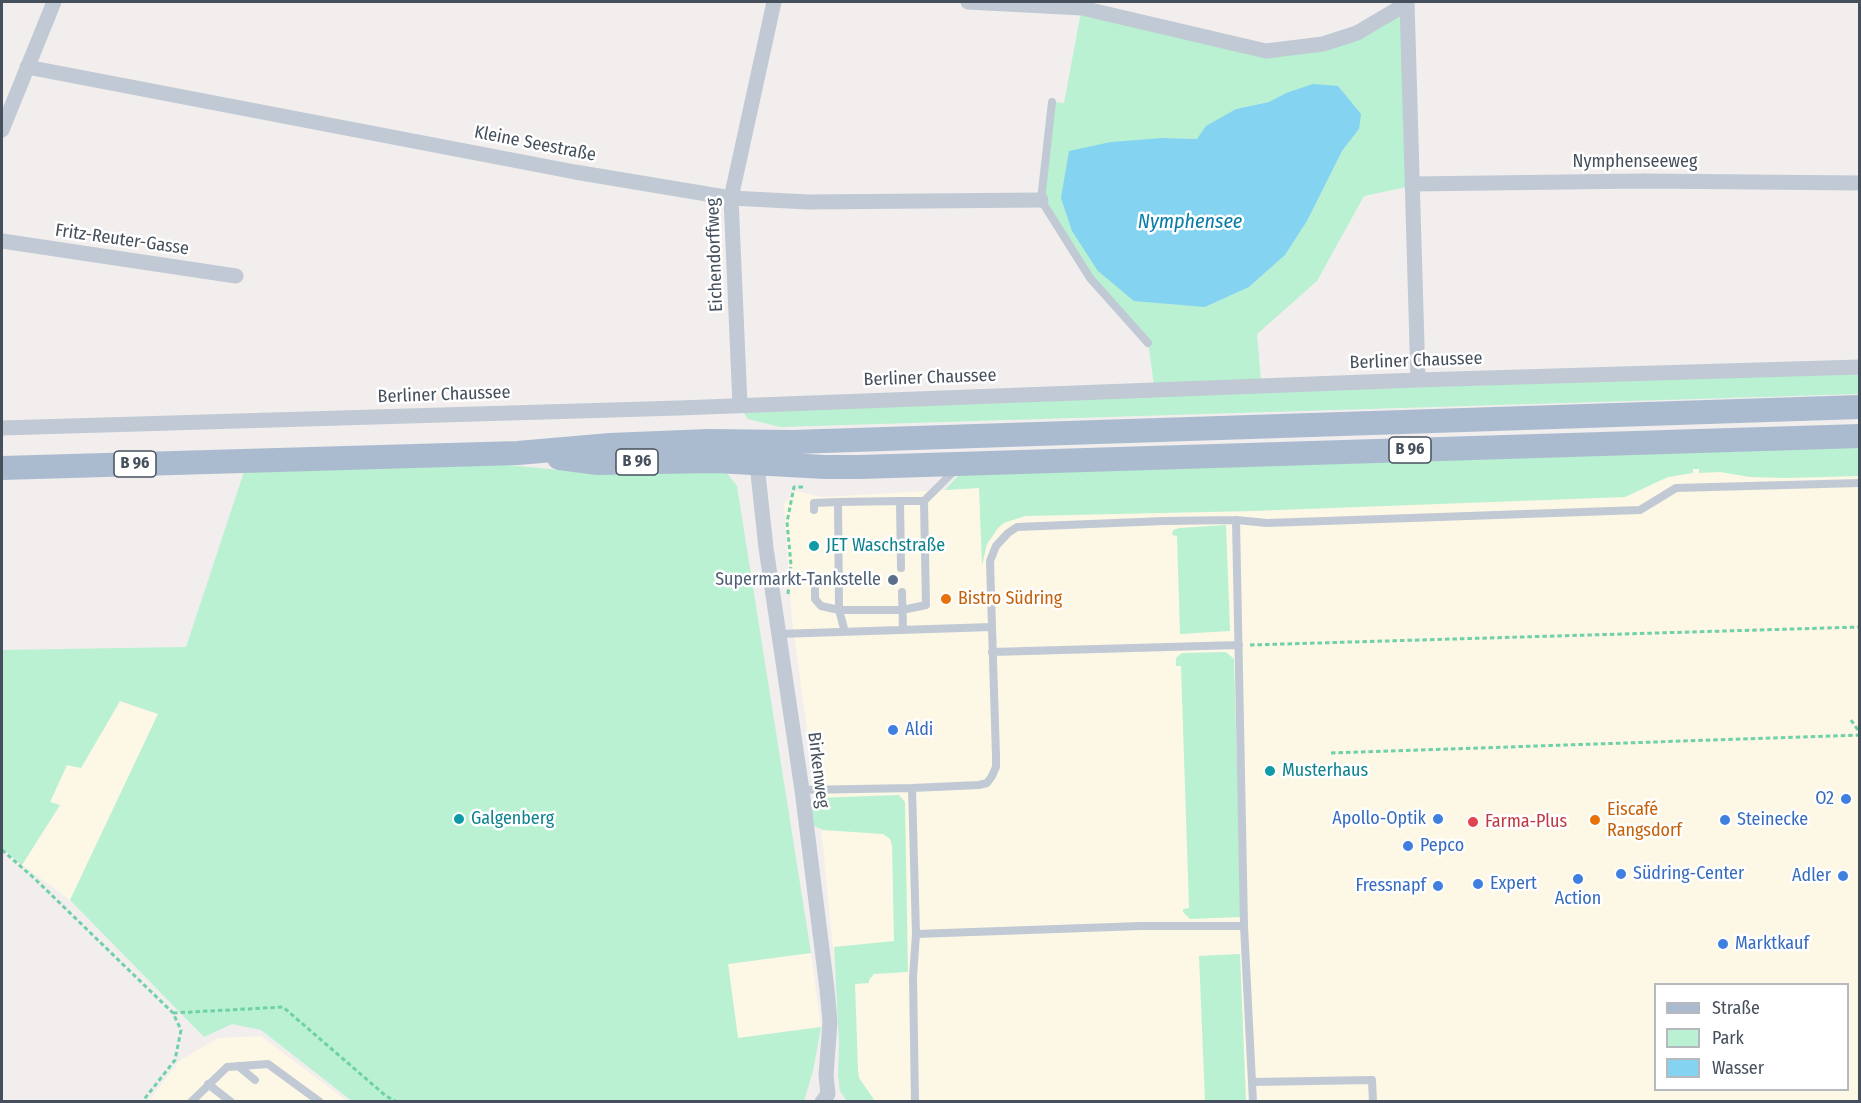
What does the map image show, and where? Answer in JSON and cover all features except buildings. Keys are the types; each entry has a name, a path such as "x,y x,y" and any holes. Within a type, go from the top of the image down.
{"main road":[{"name":"B 96","path":"2,468 518,453 598,463 716,462 756,453 1860,407"},
{"name":"B 96","path":"756,453 825,467 1860,436"}],"street":[{"path":"2,130 54,2"},
{"name":"Eichendorffweg","path":"740,405 731,198 774,2"},
{"path":"968,2 1082,8 1266,51 1323,44 1356,33 1407,3 1418,380"},
{"name":"Kleine Seestraße","path":"27,67 575,172 731,198 808,202 1041,200"},
{"name":"Nymphenseeweg","path":"1412,184 1643,181 1860,183"},
{"name":"Fritz-Reuter-Gasse","path":"2,241 236,276"},
{"name":"Berliner Chaussee","path":"2,428 1860,367"},
{"name":"Birkenweg","path":"756,453 777,628 802,790 827,989 830,1022 826,1075 828,1099"}],"lane":[{"path":"1052,102 1041,200 1090,278 1148,342"},
{"path":"814,510 814,503 924,501 961,464"},
{"path":"802,790 912,788 987,783 996,766 990,561 996,546 1017,527 1236,520 1267,523 1640,510 1676,488 1860,483"},
{"path":"900,501 901,568"},
{"path":"815,582 815,598 821,606 839,610 902,610 926,605 924,501"},
{"path":"838,502 839,610 845,632"},
{"path":"1236,520 1244,926 1253,1101"},
{"path":"902,592 903,630"},
{"path":"777,628 845,632 992,627"},
{"path":"992,652 1239,645"},
{"path":"912,788 916,934 913,976 915,1101"},
{"path":"916,934 1141,926 1244,926"},
{"path":"190,1101 227,1067 268,1064 320,1101"},
{"path":"238,1066 255,1080"},
{"path":"1253,1082 1372,1080 1373,1101"},
{"path":"208,1084 231,1101"}],"path":[{"path":"777,628 788,598 791,580 786,522 794,487"},
{"path":"1239,645 1860,627"},
{"path":"1851,720 1860,734"},
{"path":"1331,753 1860,734"},
{"path":"2,850 34,878 173,1013 181,1030 175,1060 142,1101"},
{"path":"173,1013 283,1007 386,1096 397,1101"}],"shaded area":[{"path":"1667,464 1859,467 1859,1101 859,1101 840,1022 823,846 792,620 784,504 796,491 822,497 979,488"},
{"path":"120,701 158,714 70,900 22,865 60,805 50,802 67,765 81,768"},
{"path":"811,953 821,1027 738,1038 728,964"},
{"path":"261,1036 347,1101 148,1102 179,1061 218,1038"}],"green space":[{"path":"1404,7 1407,187 1364,196 1317,281 1257,334 1261,381 1154,385 1148,342 1090,278 1041,200 1052,102 1064,103 1081,12 1264,55 1324,47","holes":["1286,93 1359,129 1342,151 1307,221 1285,255 1249,287 1205,307 1163,138 1197,139 1236,109 1269,102"]},
{"path":"1860,373 1859,394 780,427 748,419 744,413 841,406"},
{"path":"1860,445 1859,476 1750,477 1720,472 1699,473 1699,469 1693,469 1693,473 1668,477 1625,497 1252,511 1025,516 1004,523 998,528 987,544 982,565 979,488 945,490 959,475"},
{"path":"498,464 579,472 726,472 737,486 811,953 728,964 738,1038 821,1027 813,1071 804,1101 352,1101 261,1030 232,1024 204,1037 70,900 158,714 120,701 81,768 67,765 50,802 60,805 22,865 2,848 2,650 186,647 244,472"},
{"path":"1226,525 1230,631 1180,634 1177,536 1172,535 1173,530"},
{"path":"1226,652 1234,659 1241,917 1190,919 1183,912 1183,909 1189,908 1181,666 1176,666 1176,658 1182,653"},
{"path":"899,795 905,802 908,972 874,974 869,983 855,984 859,1078 875,1101 847,1101 840,1091 838,1076 839,1042 834,947 894,941 892,845 890,839 883,834 823,830 814,826 811,820 811,805 815,798"},
{"path":"1240,954 1246,1101 1205,1101 1199,956"}],"water":[{"name":"Nymphensee","path":"1313,84 1338,86 1361,114 1359,129 1342,151 1307,221 1285,255 1249,287 1205,307 1134,301 1098,271 1072,231 1061,198 1069,151 1111,142 1163,138 1197,139 1206,126 1236,109 1269,102 1286,93"}],"place":[{"name":"JET Waschstraße","path":"814,546"},
{"name":"Supermarkt-Tankstelle","path":"893,580"},
{"name":"Bistro Südring","path":"946,599"},
{"name":"Aldi","path":"893,730"},
{"name":"Musterhaus","path":"1270,771"},
{"name":"O2","path":"1846,799"},
{"name":"Galgenberg","path":"459,819"},
{"name":"Apollo-Optik","path":"1438,819"},
{"name":"Eiscafé Rangsdorf","path":"1595,820"},
{"name":"Steinecke","path":"1725,820"},
{"name":"Farma-Plus","path":"1473,822"},
{"name":"Pepco","path":"1408,846"},
{"name":"Südring-Center","path":"1621,874"},
{"name":"Adler","path":"1843,876"},
{"name":"Action","path":"1578,879"},
{"name":"Expert","path":"1478,884"},
{"name":"Fressnapf","path":"1438,886"},
{"name":"Marktkauf","path":"1723,944"}]}
